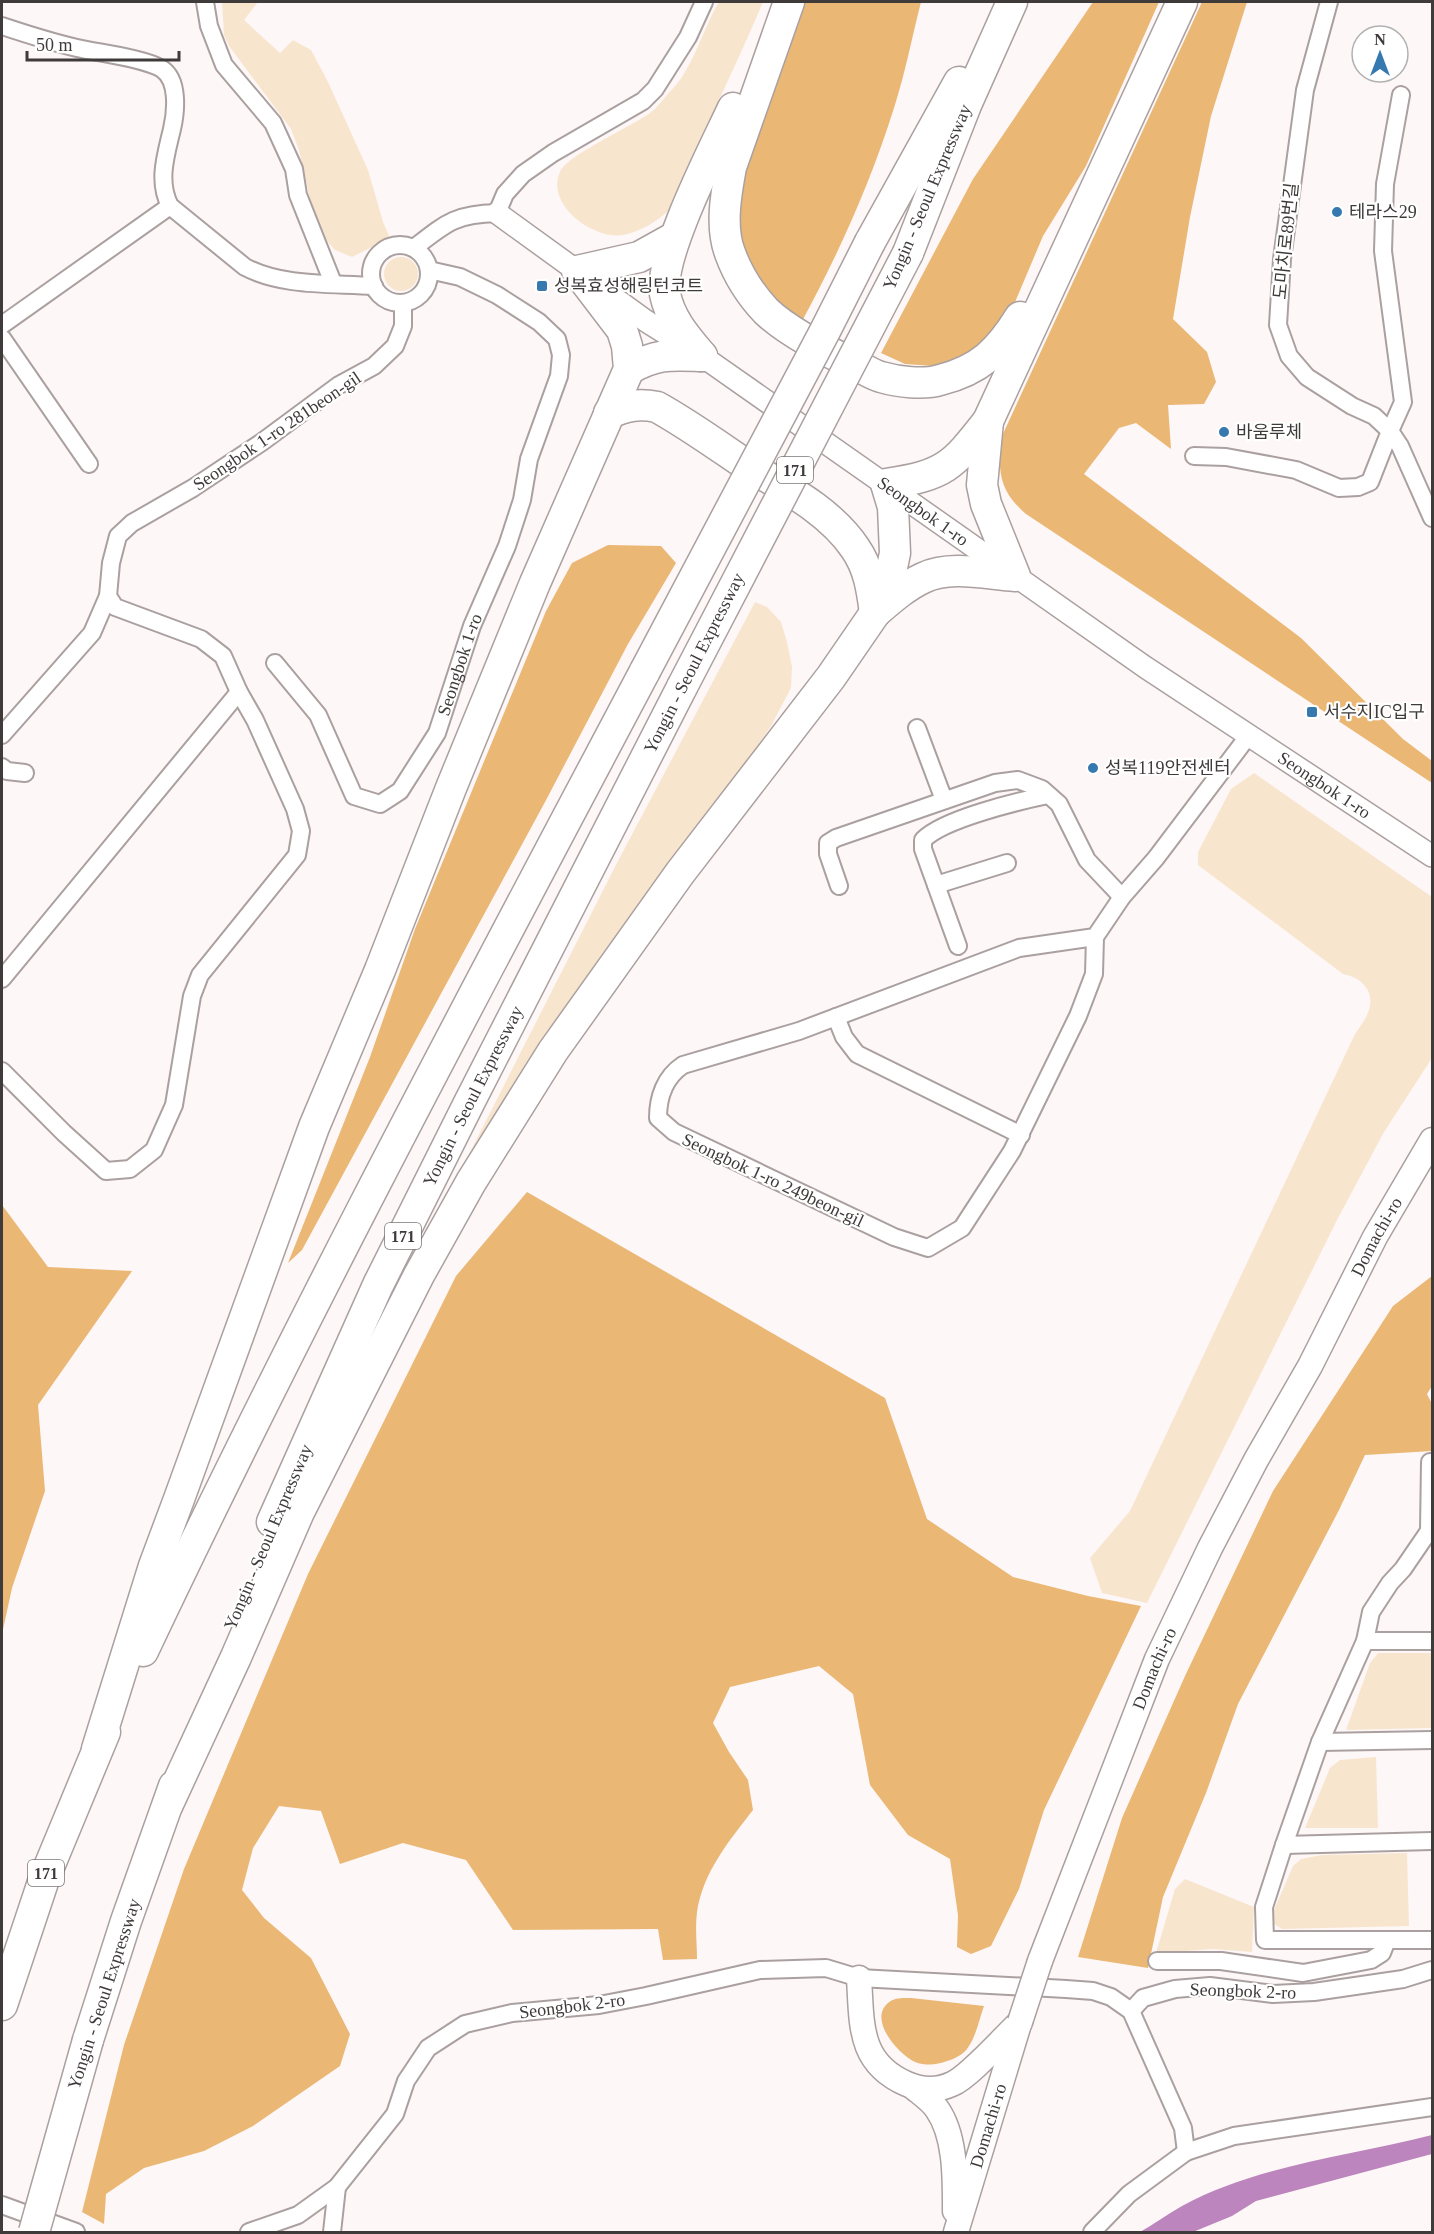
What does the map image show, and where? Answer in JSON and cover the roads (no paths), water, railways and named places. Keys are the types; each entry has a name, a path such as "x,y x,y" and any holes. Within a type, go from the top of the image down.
{"highway":[{"path":"702,356 681,330 667,303 664,290 666,276 675,237 781,2"},
{"path":"789,2 734,157 725,196 729,251 742,282 767,312 815,346 881,377 910,382 938,381 964,372 985,361 1005,342 1084,211"},
{"name":"Yongin - Seoul Expressway","path":"2,2002 44,1879 97,1749 202,1528 344,1243 870,242 963,75 994,2"},
{"name":"Yongin - Seoul Expressway","path":"34,2232 88,2040 126,1921 211,1677 268,1530 378,1285 470,1101 908,253 966,105 1012,2"},
{"path":"168,1804 236,1657 299,1512 419,1275 471,1182 553,1051 673,882 831,677 875,613 888,587 895,552 892,507 886,484 914,480 945,468 960,456 988,420 1182,2"},
{"path":"97,1749 154,1566 310,1138 531,594 629,369 627,346 622,330 577,271 639,257 675,237"},
{"path":"629,369 648,358 668,354 702,356"},
{"path":"609,413 628,405 642,404 657,407 814,508 838,529 854,547 864,564 871,581 875,613"},
{"path":"875,613 898,593 924,578 949,571 1016,576 986,504 982,485 988,420"}],"main road":[{"name":"Domachi-ro","path":"956,2232 1040,1961 1157,1659 1210,1548 1256,1460 1310,1366 1375,1237 1432,1140"},
{"path":"859,1978 865,2042 881,2069 892,2078 912,2086 927,2089 953,2084 969,2072 1020,2022"},
{"path":"912,2086 936,2108 946,2128 951,2151 956,2232"}],"street":[{"path":"205,2 209,26 225,65 273,123 294,169 298,195 333,284"},
{"path":"414,248 452,220 472,214 497,213 505,194 523,174 553,153 643,101 655,89 688,37 704,2"},
{"name":"도마치로89번길","path":"1329,2 1305,90 1282,259 1278,325 1288,356 1307,377 1352,406 1374,416 1390,431 1400,446 1432,518"},
{"path":"2,26 76,48 135,60 161,68 172,81 175,99 174,119 163,172 165,196 170,206 245,267 259,275 284,280 374,285"},
{"path":"1194,456 1250,461 1296,470 1339,488 1358,487 1370,482 1403,402 1383,251 1385,184 1401,95"},
{"path":"2,325 170,206"},
{"name":"Seongbok 1-ro","path":"497,213 646,321 702,356 1145,667 1432,856"},
{"path":"396,245 405,245 414,248 426,261 429,270 429,279 420,295 403,303 386,299 374,285 372,268 380,253 396,245"},
{"name":"Seongbok 1-ro","path":"275,663 318,715 354,796 380,804 400,792 437,733 456,669 472,626 507,546 522,500 529,459 559,376 561,355 557,339 539,322 496,295 460,277 429,270"},
{"name":"Seongbok 1-ro 281beon-gil","path":"108,596 111,563 118,536 132,523 193,488 262,442 339,385 374,366 395,346 403,326 403,303"},
{"path":"2,338 89,464"},
{"path":"2,1071 106,1171 130,1169 154,1150 174,1105 192,996 200,975 297,855 301,831 295,809 223,656 201,639 115,606 108,596"},
{"path":"2,735 92,633 108,596"},
{"path":"2,979 238,692"},
{"path":"917,728 944,800"},
{"path":"1095,937 1122,897 1156,858 1249,735"},
{"path":"2,768 25,773"},
{"path":"839,886 828,854 828,843 836,838 995,783 1018,780 1042,789 1059,804 1088,860 1122,897"},
{"path":"958,946 923,849 923,840 929,834 967,817 1017,801 1048,795"},
{"path":"936,885 1007,863"},
{"name":"Seongbok 1-ro 249beon-gil","path":"1095,937 1094,974 1078,1016 1021,1135 962,1228 928,1248 894,1237 674,1132 658,1118 658,1101 673,1072 682,1065 799,1031 1019,948 1095,937"},
{"path":"836,1017 844,1037 857,1054 1021,1135"},
{"path":"1268,1968 1264,1907 1320,1742 1365,1641 1371,1612 1429,1531 1430,1462"},
{"path":"1365,1641 1432,1641"},
{"path":"1320,1742 1432,1740"},
{"path":"1284,1845 1432,1841"},
{"path":"1265,1940 1432,1940"},
{"path":"1157,1961 1221,1961 1303,1973 1371,1960 1382,1953 1387,1940"},
{"name":"Seongbok 2-ro","path":"249,2232 298,2215 337,2187 395,2114 406,2081 428,2048 465,2024 512,2013 599,2005 760,1970 826,1968 859,1978 1093,1991 1111,1997 1131,2011 1143,1998 1174,1989 1210,1986 1273,1994 1314,1992 1403,1979 1432,1970"},
{"path":"1131,2011 1183,2128 1186,2152"},
{"path":"1092,2232 1129,2194 1186,2152 1234,2136 1432,2107"},
{"path":"332,2232 337,2187"},
{"path":"2,2205 76,2232"}],"place":[{"name":"테라스29","path":"1337,212"},
{"name":"성복효성해링턴코트","path":"542,286"},
{"name":"바움루체","path":"1224,432"},
{"name":"서수지IC입구","path":"1312,712"},
{"name":"성복119안전센터","path":"1093,768"}]}
